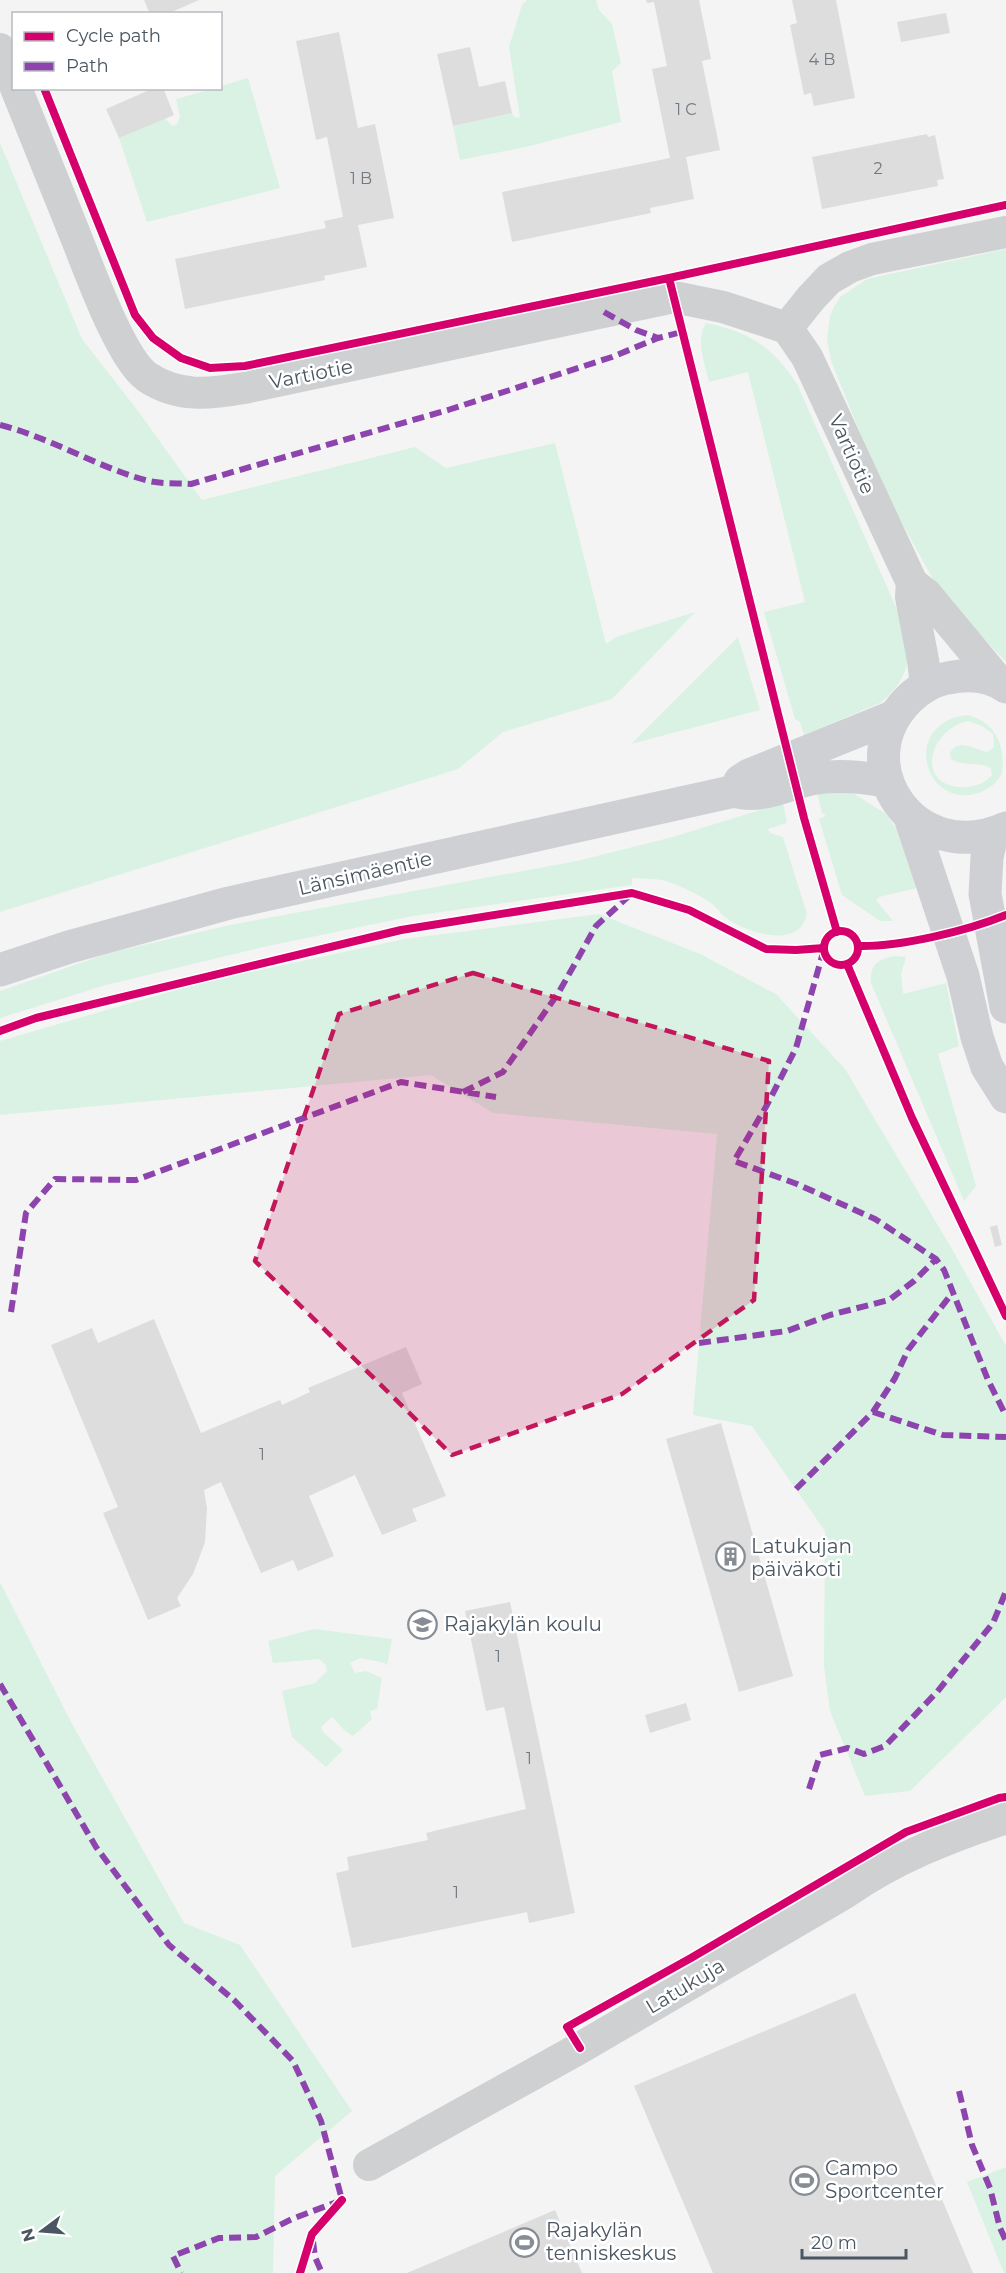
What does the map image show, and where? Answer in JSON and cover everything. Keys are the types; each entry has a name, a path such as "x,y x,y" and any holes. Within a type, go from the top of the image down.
{"main road":[{"path":"999,831 975,838 957,838 940,835 910,817 901,807 888,782 885,748 895,716 914,694 926,686 944,678 963,675 982,677 1003,685"},
{"name":"Länsimäentie","path":"735,791 740,781 749,775 895,716"},
{"name":"Länsimäentie","path":"0,970 69,947 229,903 735,791 755,794 817,778 865,777 888,782"},
{"path":"910,817 963,975 980,1047 987,1067 1006,1097"},
{"path":"999,831 987,857 985,894 1006,1007"}],"street":[{"path":"0,49 12,77"},
{"name":"Vartiotie","path":"17,90 99,292 130,359 145,375 173,389 195,394 244,388 674,297 723,307 787,328 807,357 912,583 926,594 1003,685"},
{"path":"787,328 829,279 850,267 872,259 1006,232"},
{"name":"Vartiotie","path":"912,583 911,597 926,686"},
{"name":"Latukuja","path":"369,2165 580,2048 845,1893 875,1872 924,1848 1006,1818"}],"highlighted area":[{"path":"473,973 769,1061 754,1300 622,1394 452,1455 255,1261 339,1014"}],"green space":[{"path":"527,0 596,0 599,10 612,24 621,63 612,71 621,122 530,146 460,160 453,126 512,113 515,118 520,117 509,47 522,5"},
{"path":"248,78 280,188 147,222 119,138 165,118 172,126 177,124 180,117 176,99 209,90 222,90 222,86"},
{"path":"0,143 82,339 138,411 202,500 415,447 446,468 555,443 606,644 616,637 695,612 612,699 503,732 458,769 0,912"},
{"path":"1006,249 1006,662 941,594 896,512 861,435 831,361 827,339 830,316 840,297 867,279"},
{"path":"706,323 747,336 769,350 797,384 903,623 908,647 906,669 890,694 880,703 804,735 800,722 795,719 764,612 805,602 748,372 709,382 701,344"},
{"path":"738,637 760,710 631,744"},
{"path":"967,715 984,723 996,735 1002,753 1002,773 989,788 978,793 960,795 944,789 933,778 927,764 927,748 933,733 946,722","holes":["968,721 982,726 993,734 994,747 987,752 967,746 957,746 950,753 951,759 961,763 986,766 991,768 992,775 981,784 967,787 950,785 939,779 933,770 932,759 943,736 954,727"]},
{"path":"817,792 853,793 886,814 897,829 917,888 879,897 876,900 893,921 880,921 842,895 819,819 826,816 822,813"},
{"path":"783,803 787,823 768,829 770,833 783,837 807,914 802,925 794,932 784,935 760,933 737,924 707,900 669,882 632,878 632,885 413,916 263,947 106,985 0,1018 0,991 109,953 230,925 577,861 673,837"},
{"path":"599,914 700,954 776,994 845,1069 952,1249 1006,1346 1006,1697 910,1791 865,1796 830,1711 824,1666 825,1531 752,1426 693,1415 717,1134 493,1113 431,1075 0,1115 0,1041 203,982 405,939"},
{"path":"895,956 906,957 901,974 903,994 946,983 959,1046 938,1054 976,1186 964,1201 871,983 873,967 879,961"},
{"path":"0,1582 71,1722 184,1923 240,1945 352,2111 275,2176 273,2273 0,2273"},
{"path":"314,1629 392,1639 387,1666 385,1663 360,1658 350,1663 355,1673 366,1671 382,1678 377,1709 370,1711 372,1719 353,1736 332,1717 321,1727 323,1732 343,1750 326,1767 292,1737 282,1691 315,1683 327,1671 326,1665 319,1659 273,1663 268,1641"},
{"path":"1006,2167 1006,2273 1004,2273 967,2182"}],"building":[{"path":"144,0 199,0 172,12 149,12"},
{"path":"646,0 699,0 711,59 702,61 720,150 686,157 694,199 650,208 651,213 512,242 502,192 670,158 652,69 667,66 654,2 647,3"},
{"path":"792,0 836,0 855,98 814,106 811,93 804,95 790,25 797,23"},
{"path":"946,13 950,33 901,42 897,22"},
{"path":"339,32 358,128 375,124 394,218 358,225 367,267 324,276 325,280 185,309 175,259 326,228 324,221 343,217 327,137 316,140 296,41"},
{"path":"470,47 479,87 505,81 512,113 453,126 437,54"},
{"path":"149,90 164,90 174,115 119,138 106,109"},
{"path":"927,134 928,137 935,135 944,179 937,180 938,186 822,209 812,157"},
{"path":"997,1225 1002,1245 995,1247 990,1227"},
{"path":"154,1319 201,1433 280,1400 282,1405 310,1392 308,1388 406,1347 422,1384 402,1393 446,1496 412,1509 417,1521 382,1535 355,1475 309,1496 334,1556 298,1571 293,1560 261,1573 221,1482 204,1490 207,1508 205,1542 193,1574 177,1598 181,1606 148,1620 103,1513 118,1507 51,1345 92,1328 98,1343"},
{"name":"Latukujan päiväkoti","path":"721,1423 793,1676 739,1692 666,1439"},
{"path":"510,1602 575,1913 529,1923 527,1912 352,1948 336,1873 349,1870 347,1857 428,1840 426,1833 526,1809 504,1707 486,1711 465,1611"},
{"path":"686,1703 691,1720 650,1733 645,1715"},
{"name":"Campo Sportcenter","path":"855,1993 973,2273 713,2273 634,2086"},
{"name":"Rajakylän tenniskeskus","path":"555,2210 582,2273 407,2273"}],"marked path":[{"path":"604,312 636,330 658,338"},
{"path":"0,425 38,437 130,475 154,482 191,484 448,410 612,357 658,338 682,332"},
{"path":"463,1092 503,1072 559,992 596,926 630,895"},
{"path":"824,949 796,1048 767,1105 734,1161 797,1184 875,1219 936,1259 944,1270 988,1380 1006,1416"},
{"path":"11,1312 26,1213 55,1179 136,1180 401,1082 496,1097"},
{"path":"699,1343 787,1331 830,1315 889,1300 914,1281 936,1259"},
{"path":"796,1489 873,1412 895,1378 908,1350 953,1292"},
{"path":"873,1412 943,1435 1006,1437"},
{"path":"809,1789 820,1755 848,1748 864,1754 885,1746 937,1692 993,1623 1006,1591"},
{"path":"0,1684 96,1847 169,1945 235,2001 293,2061 321,2121 342,2200 292,2219 256,2237 219,2238 173,2256 181,2273"},
{"path":"959,2091 972,2145 990,2188 1000,2228 1006,2241"},
{"path":"313,2241 315,2257 322,2273"}],"cycle path":[{"path":"45,90 135,315 153,338 181,358 210,368 245,366 1006,205"},
{"path":"669,278 804,818 837,932"},
{"path":"0,1031 36,1018 401,930 632,893 689,910 766,949 824,948"},
{"path":"858,946 893,944 933,937 1006,915"},
{"path":"841,931 853,936 858,948 853,960 841,965 829,960 824,948 829,936 841,931"},
{"path":"847,964 912,1118 1006,1316"},
{"path":"580,2048 567,2027 691,1958 906,1832 1006,1797"},
{"path":"300,2273 312,2234 342,2200"}],"place":[{"name":"Latukujan päiväkoti","path":"730,1557"},
{"name":"Rajakylän koulu","path":"423,1624"},
{"name":"Campo Sportcenter","path":"804,2180"},
{"name":"Rajakylän tenniskeskus","path":"525,2242"}]}
